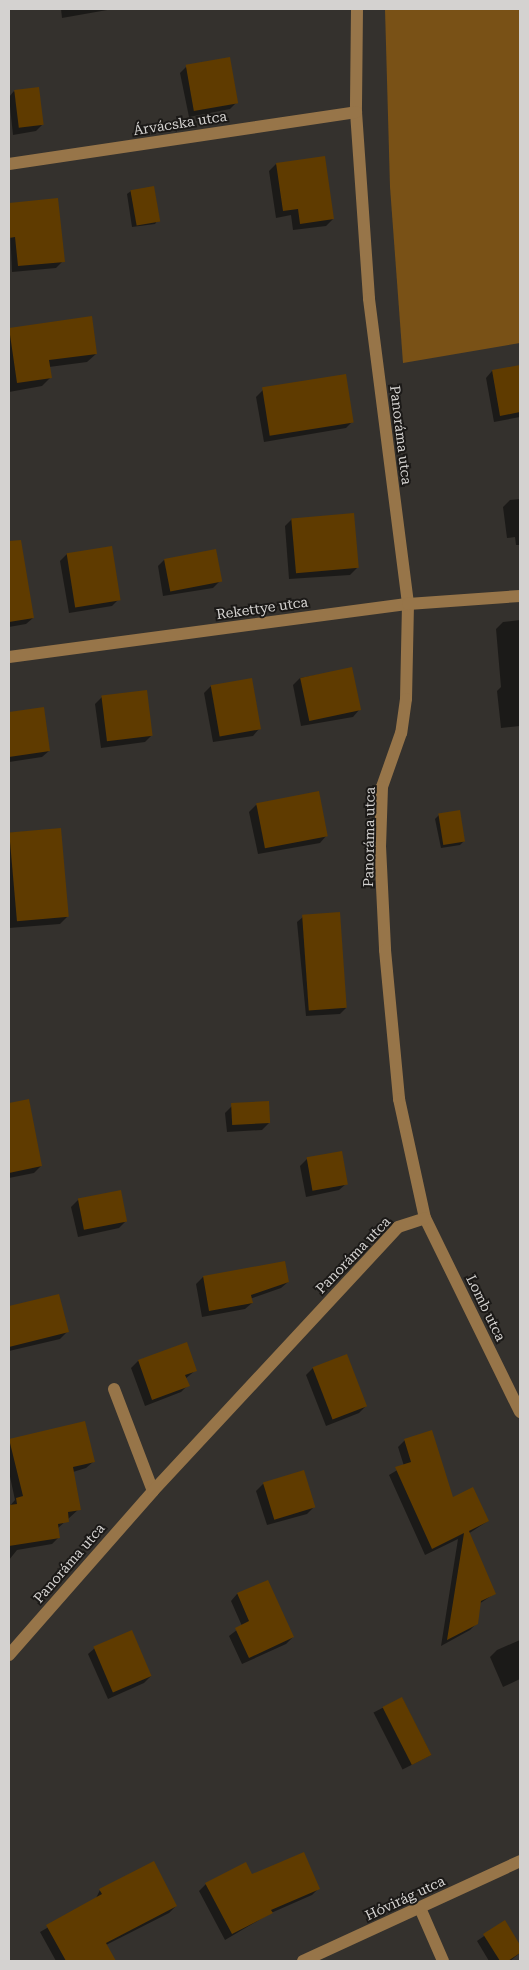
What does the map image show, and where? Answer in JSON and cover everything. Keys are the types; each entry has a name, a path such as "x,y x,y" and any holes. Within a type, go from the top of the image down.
{"street":[{"name":"Panoráma utca","path":"9,1655 153,1491 398,1227 425,1218 399,1099 385,950 380,846 382,787 401,733 406,699 408,604 369,299 356,112 357,9"},
{"name":"Árvácska utca","path":"9,164 356,112"},
{"name":"Rekettye utca","path":"9,657 408,604 520,596"},
{"name":"Lomb utca","path":"425,1218 520,1412"},
{"path":"114,1389 153,1491"},
{"name":"Hóvirág utca","path":"303,1961 520,1861"},
{"path":"420,1908 443,1961"}],"shaded area":[{"path":"385,9 520,9 520,343 403,363 390,187"}],"building":[{"path":"230,57 238,103 194,111 186,65"},
{"path":"39,87 44,125 19,128 14,90"},
{"path":"325,156 334,219 300,224 298,209 283,211 276,163"},
{"path":"154,186 160,221 137,226 130,190"},
{"path":"58,198 65,262 18,266 15,237 9,238 9,203"},
{"path":"92,316 97,354 49,360 52,378 17,383 9,328"},
{"path":"520,365 520,412 500,416 492,370"},
{"path":"346,374 354,422 270,436 262,387"},
{"path":"354,513 359,568 296,573 291,518"},
{"path":"21,540 34,618 9,622 9,541"},
{"path":"112,546 121,600 75,608 67,553"},
{"path":"216,549 222,581 170,592 164,559"},
{"path":"352,667 361,710 309,721 300,678"},
{"path":"252,678 261,729 220,737 211,685"},
{"path":"147,690 153,736 107,741 101,696"},
{"path":"44,707 50,751 9,757 9,712"},
{"path":"319,791 328,836 265,848 256,803"},
{"path":"460,810 465,842 443,845 438,813"},
{"path":"61,828 69,917 17,921 9,833"},
{"path":"340,912 347,1008 309,1010 302,915"},
{"path":"29,1099 42,1166 9,1173 9,1103"},
{"path":"269,1101 270,1123 232,1125 231,1103"},
{"path":"342,1151 348,1184 312,1191 307,1157"},
{"path":"121,1190 127,1221 84,1230 78,1198"},
{"path":"285,1261 289,1282 251,1295 253,1303 209,1311 203,1276"},
{"path":"59,1294 69,1332 9,1347 9,1306"},
{"path":"187,1342 197,1371 185,1375 190,1386 152,1400 138,1360"},
{"path":"347,1354 367,1406 333,1420 312,1367"},
{"path":"85,1421 95,1462 73,1467 81,1510 68,1512 69,1522 58,1524 60,1538 9,1546 9,1505 17,1504 16,1498 23,1496 9,1439"},
{"path":"432,1430 453,1497 473,1487 489,1521 469,1531 496,1594 481,1601 478,1624 447,1640 464,1533 432,1549 395,1467 411,1462 404,1439"},
{"path":"304,1470 315,1507 274,1520 263,1483"},
{"path":"268,1580 294,1637 249,1658 235,1628 249,1621 237,1593"},
{"path":"132,1630 152,1676 113,1692 93,1646"},
{"path":"402,1697 432,1755 412,1765 382,1707"},
{"path":"304,1852 320,1889 271,1910 273,1913 232,1934 205,1883 246,1862 252,1874"},
{"path":"154,1861 177,1906 106,1943 116,1961 66,1961 46,1925 102,1894 99,1889"},
{"path":"505,1920 520,1945 520,1953 508,1961 500,1961 483,1934"}]}
